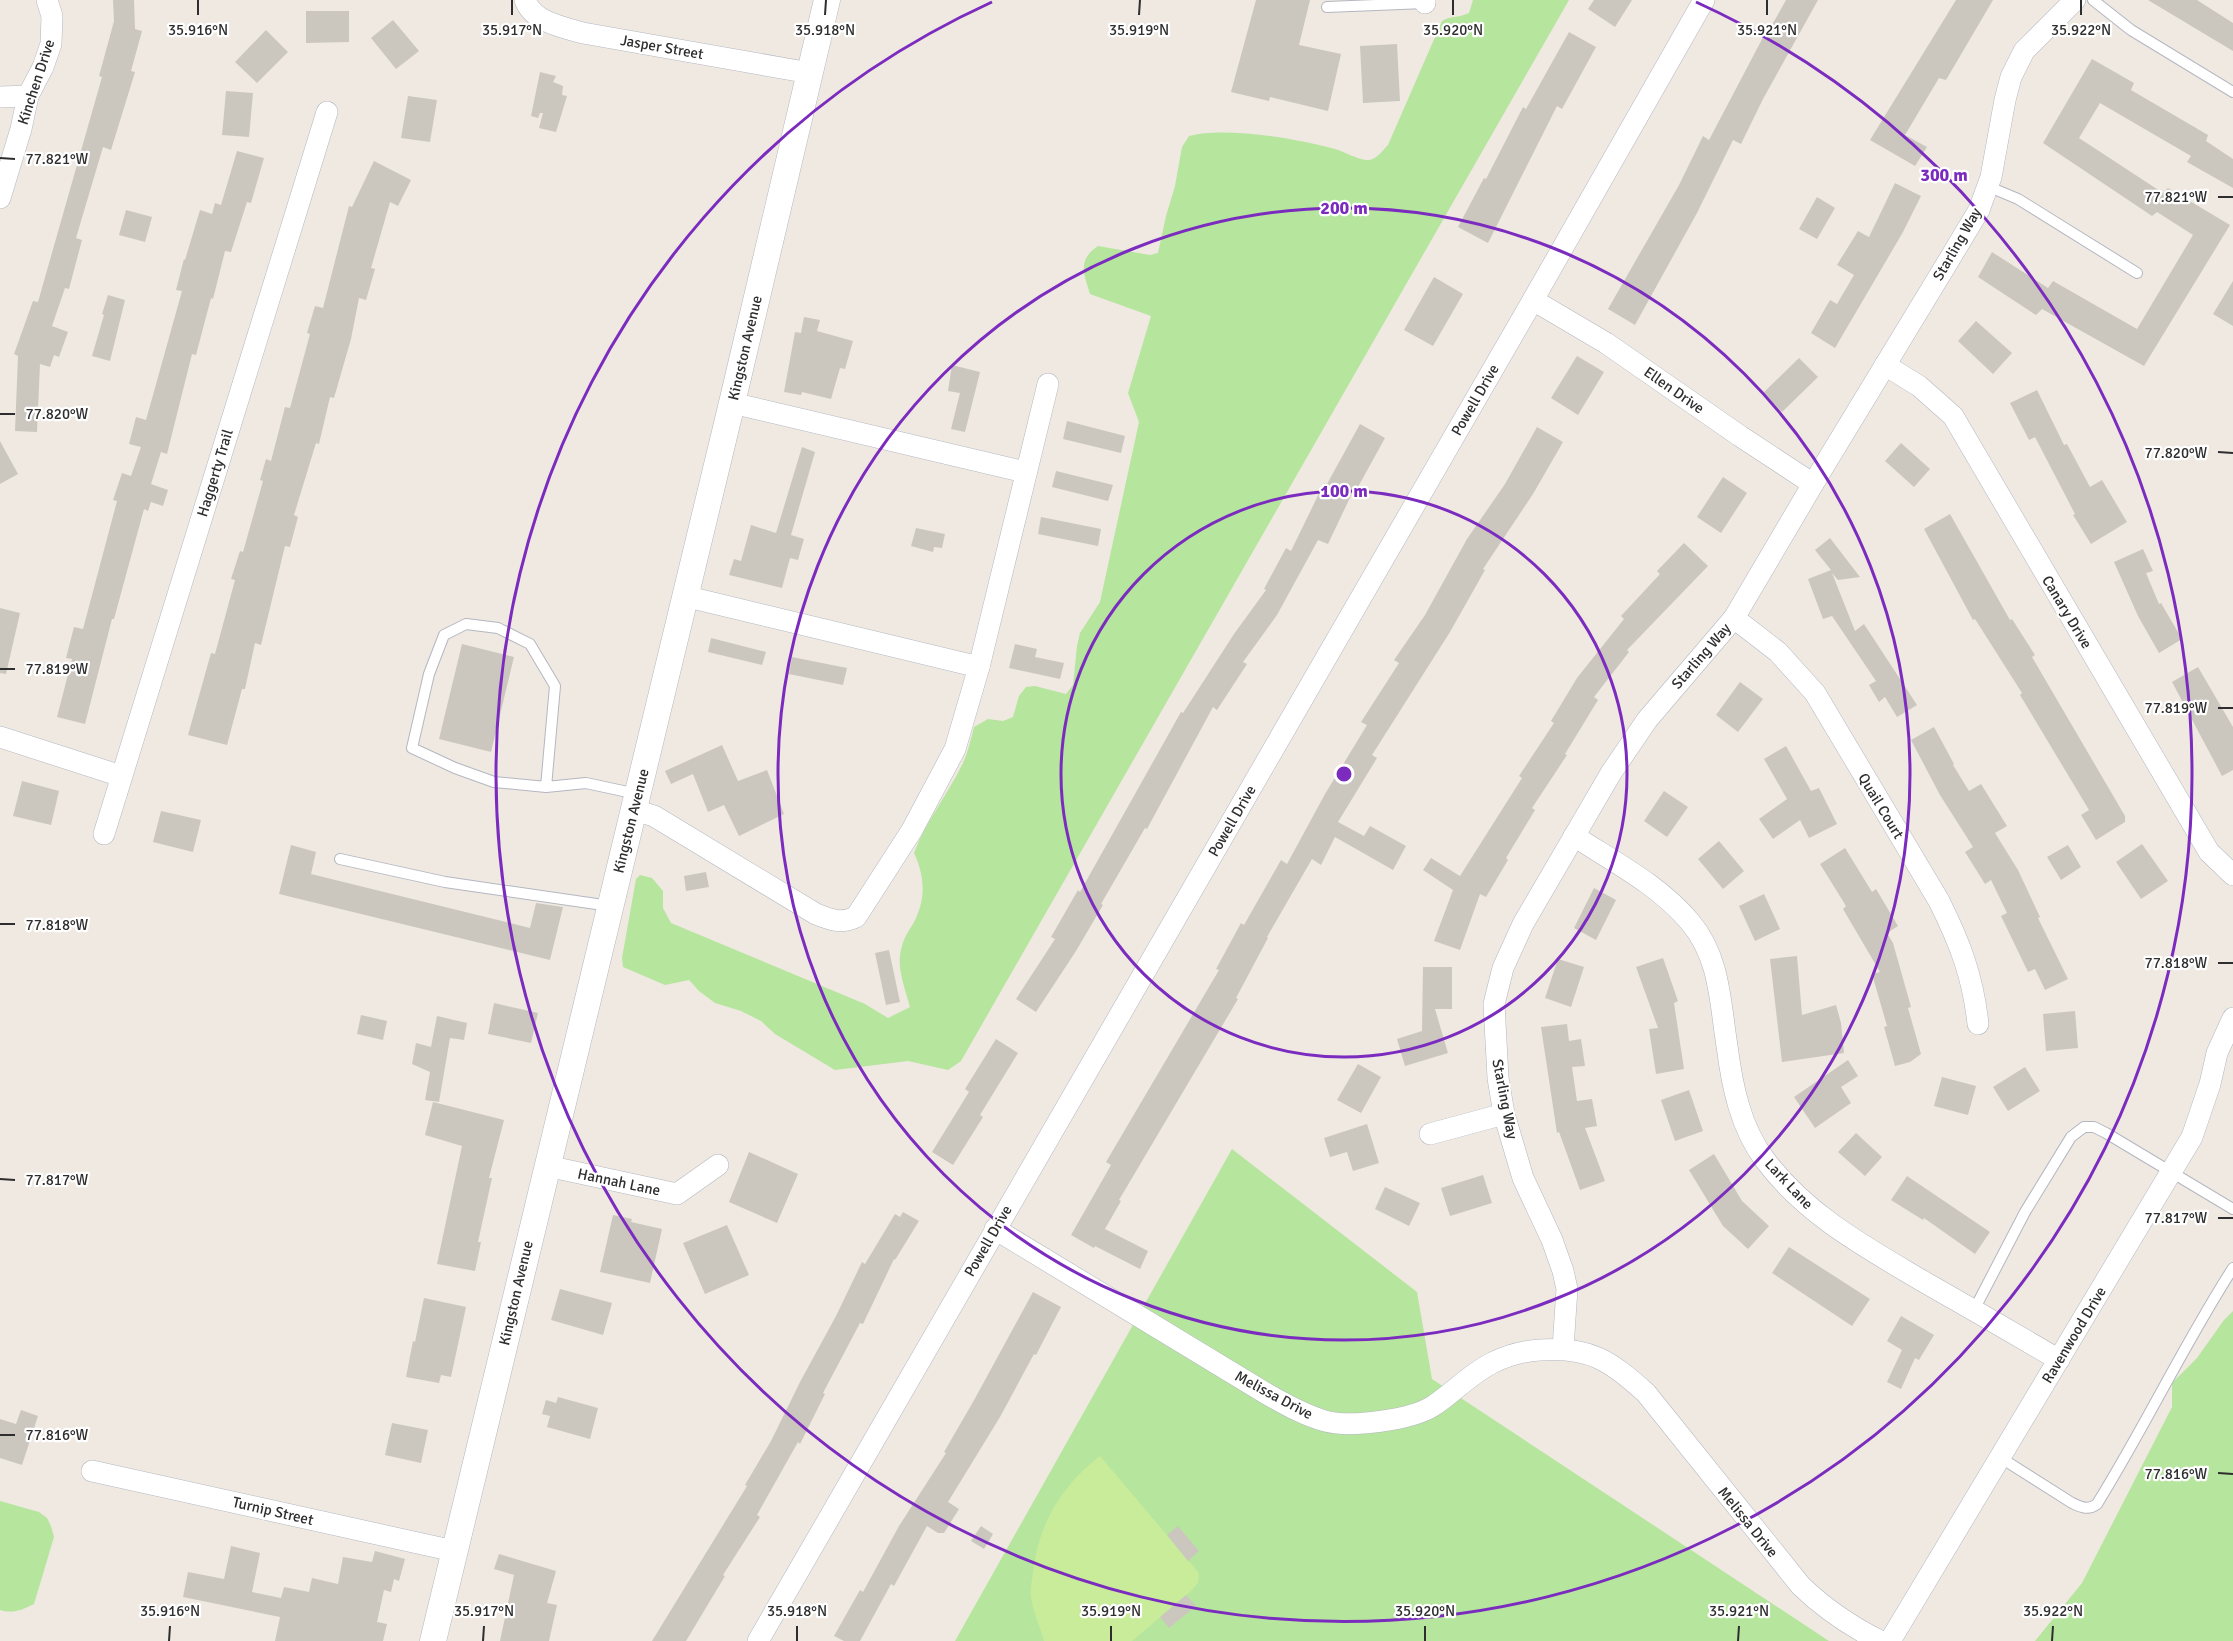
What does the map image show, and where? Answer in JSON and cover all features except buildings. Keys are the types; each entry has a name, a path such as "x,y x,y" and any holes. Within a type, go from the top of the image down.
{"street":[{"name":"Kinchen Drive","path":"0,198 21,129 28,96 44,67 51,44 52,16 47,0"},
{"name":"Jasper Street","path":"525,0 529,10 554,25 573,30 810,74"},
{"name":"Kingston Avenue","path":"433,1641 827,0"},
{"name":"Powell Drive","path":"758,1641 1704,0"},
{"name":"Starling Way","path":"1563,1348 1567,1289 1563,1271 1552,1240 1523,1178 1504,1114 1494,1034 1494,1004 1501,977 1522,924 1611,772 1647,720 1734,618 1973,220 1987,186 2012,77 2024,51 2075,0"},
{"path":"0,97 28,96"},
{"name":"Haggerty Trail","path":"104,834 327,112"},
{"name":"Ellen Drive","path":"1533,300 1606,343 1813,484"},
{"name":"Canary Drive","path":"1885,364 1919,386 1953,416 2209,852 2233,875"},
{"path":"636,802 654,816 816,914 833,921 846,921 856,917 934,791 955,749 979,667 1048,384"},
{"path":"732,403 1025,472"},
{"path":"684,596 979,667"},
{"name":"Quail Court","path":"1734,618 1778,652 1815,693 1939,901 1956,934 1975,992 1978,1024"},
{"path":"0,737 122,776"},
{"name":"Lark Lane","path":"1574,836 1666,897 1691,923 1707,948 1719,980 1734,1091 1746,1126 1764,1159 1809,1208 1838,1230 2059,1360"},
{"name":"Ravenwood Drive","path":"1890,1641 2192,1137 2210,1084 2217,1053 2233,1018"},
{"path":"1430,1134 1504,1114"},
{"name":"Hannah Lane","path":"547,1166 677,1194 718,1165"},
{"name":"Melissa Drive","path":"995,1229 1298,1412 1328,1422 1397,1419 1432,1407 1491,1363 1520,1351 1563,1348 1591,1354 1619,1370 1646,1393 1801,1586 1825,1608 1856,1629 1880,1641"},
{"name":"Turnip Street","path":"92,1471 454,1551"}],"lane":[{"path":"2093,0 2131,30 2233,92"},
{"path":"1327,7 1425,2"},
{"path":"1987,186 2018,199 2137,273"},
{"path":"546,787 555,686 530,644 498,627 466,624 444,635 429,674 412,748 455,768 494,782 546,787 586,783 636,802"},
{"path":"340,859 445,882 610,906"},
{"path":"1974,1310 2025,1212 2071,1137 2084,1127 2094,1127 2233,1209"},
{"path":"2001,1458 2072,1503 2083,1508 2092,1508 2097,1504 2130,1452 2233,1268"}],"green space":[{"path":"1473,0 1569,0 961,1061 948,1070 908,1061 835,1070 775,1034 761,1021 741,1011 715,1003 689,980 665,985 623,967 622,958 636,879 640,875 652,878 663,891 663,908 671,923 865,1004 888,1018 910,1007 901,975 900,956 903,942 916,919 922,898 920,868 914,853 919,841 963,763 974,727 988,719 1003,721 1013,717 1019,696 1026,687 1035,686 1066,694 1073,685 1080,633 1100,602 1139,422 1128,393 1151,316 1090,294 1084,268 1087,257 1098,246 1150,255 1158,253 1182,147 1189,136 1222,132 1262,135 1320,145 1362,159 1370,160 1376,157 1388,145 1442,21 1469,13"},
{"path":"1232,1149 1417,1292 1432,1379 1829,1641 955,1641"},
{"path":"2233,1311 2233,1641 2035,1641 2082,1583 2172,1407 2172,1383 2197,1358"},
{"path":"1100,1456 1199,1573 1198,1583 1132,1641 1044,1641 1033,1608 1031,1594 1040,1539 1046,1523 1063,1494 1074,1480"},
{"path":"0,1501 39,1512 47,1518 54,1537 34,1604 21,1610 0,1610"}]}
